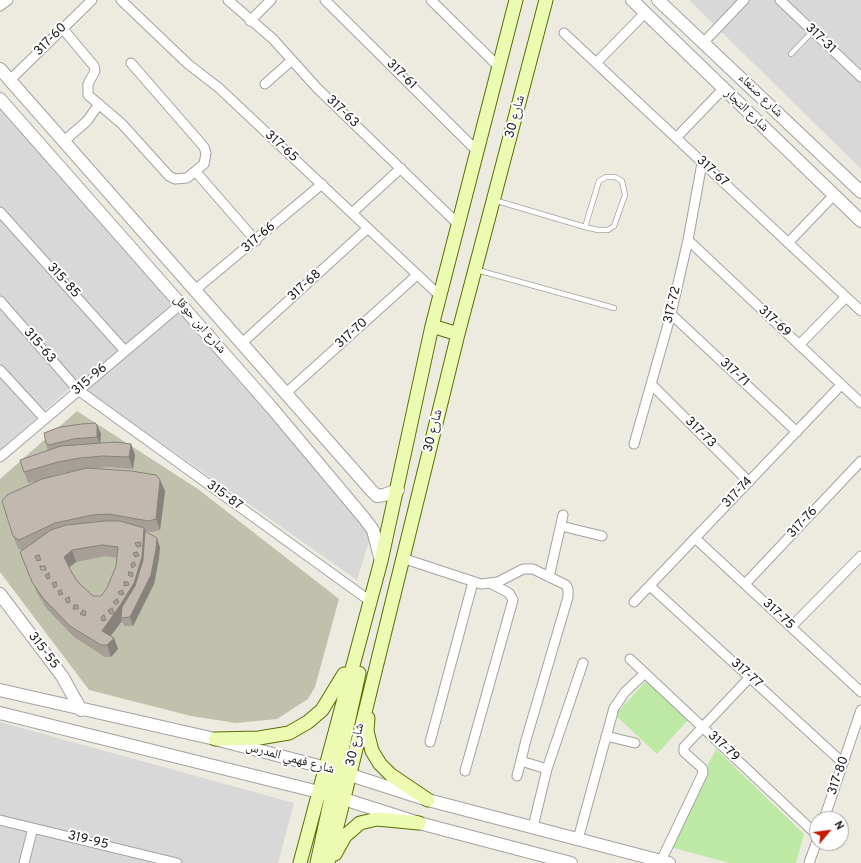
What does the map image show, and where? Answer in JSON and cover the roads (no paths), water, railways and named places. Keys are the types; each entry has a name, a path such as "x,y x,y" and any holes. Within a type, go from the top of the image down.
{"main road":[{"name":"شارع 30","path":"324,768 381,561 398,490 432,326 516,0"},
{"name":"شارع 30","path":"344,774 370,688 458,334 546,0"},
{"path":"432,326 458,334"},
{"path":"329,863 344,800 338,783 344,774 361,662 364,621"},
{"path":"215,739 259,738 289,733 308,722 322,710 338,686 356,651"},
{"path":"370,688 367,731 372,751 380,764 391,774 428,800"},
{"path":"300,863 330,782 324,768"},
{"path":"317,863 325,793"},
{"path":"329,863 345,836 360,823 377,819 419,823"}],"street":[{"path":"0,6 8,0"},
{"name":"317-60","path":"10,80 92,0"},
{"name":"317-65","path":"121,0 188,64 219,88 236,106 322,184 440,296"},
{"name":"317-63","path":"228,0 250,21 273,39 317,88 458,224"},
{"path":"250,21 271,0"},
{"name":"317-61","path":"324,0 477,151"},
{"path":"430,0 499,66"},
{"name":"شارع التجار","path":"632,0 833,196 861,221"},
{"name":"شارع صنعاء","path":"658,0 861,192"},
{"path":"704,42 744,0"},
{"name":"317-31","path":"780,0 861,77"},
{"path":"596,63 645,13"},
{"path":"63,29 94,66 95,71 87,89 88,95 122,124 169,176 182,180 196,172 204,164 206,152 131,63"},
{"name":"317-67","path":"564,33 861,311"},
{"path":"265,84 292,60"},
{"name":"شارع ابن حوقل","path":"0,69 372,490 378,496 398,490"},
{"path":"676,138 723,89"},
{"name":"شارع ابن حوقل","path":"0,99 271,407 364,518 373,530 381,561"},
{"path":"64,141 83,125 99,104"},
{"path":"31,134 46,121"},
{"path":"791,154 806,139"},
{"name":"317-72","path":"634,444 671,314 688,240 702,163"},
{"path":"352,213 401,168"},
{"path":"196,172 256,241"},
{"name":"317-66","path":"195,290 256,241 322,184"},
{"path":"788,242 833,196"},
{"name":"315-85","path":"0,212 125,351"},
{"name":"317-68","path":"242,343 368,228"},
{"name":"317-69","path":"688,240 861,403"},
{"name":"317-70","path":"286,393 418,275"},
{"path":"799,345 846,297"},
{"name":"315-63","path":"0,301 78,390"},
{"name":"315-96","path":"0,457 181,304"},
{"name":"317-71","path":"671,314 797,432"},
{"path":"2,376 45,419"},
{"name":"317-73","path":"652,385 749,482"},
{"name":"317-74","path":"634,602 841,385"},
{"name":"315-87","path":"78,390 370,601"},
{"name":"317-76","path":"745,584 861,461"},
{"path":"549,577 563,515"},
{"path":"561,526 602,536"},
{"name":"317-75","path":"695,538 861,692"},
{"path":"791,627 861,556"},
{"path":"402,558 473,582 490,583 505,580 523,569 533,569 566,585 568,597 517,776"},
{"path":"430,742 473,582"},
{"path":"465,771 513,600 512,595 490,583"},
{"name":"317-77","path":"650,586 843,763"},
{"name":"315-55","path":"0,594 62,676 81,710"},
{"name":"317-79","path":"630,659 809,827"},
{"path":"533,827 547,769 583,663"},
{"path":"578,839 606,736 618,700 645,673"},
{"path":"665,862 703,773 702,768 684,752 684,747 702,726 750,677"},
{"name":"شارع فهمي المدرس","path":"0,690 81,710 215,739 324,768 428,800 665,862"},
{"name":"317-80","path":"827,811 861,710"},
{"name":"شارع فهمي المدرس","path":"0,713 325,793 419,823 571,863"},
{"path":"606,736 635,743"},
{"path":"521,761 547,769"},
{"name":"319-95","path":"0,820 177,863"},
{"path":"24,863 33,828"},
{"path":"810,863 814,851"}],"lane":[{"path":"791,54 813,31"},
{"path":"494,200 585,227 598,230 608,230 614,226 625,195 622,181 615,177 606,176 599,181 585,227"},
{"path":"476,270 614,308"}]}
